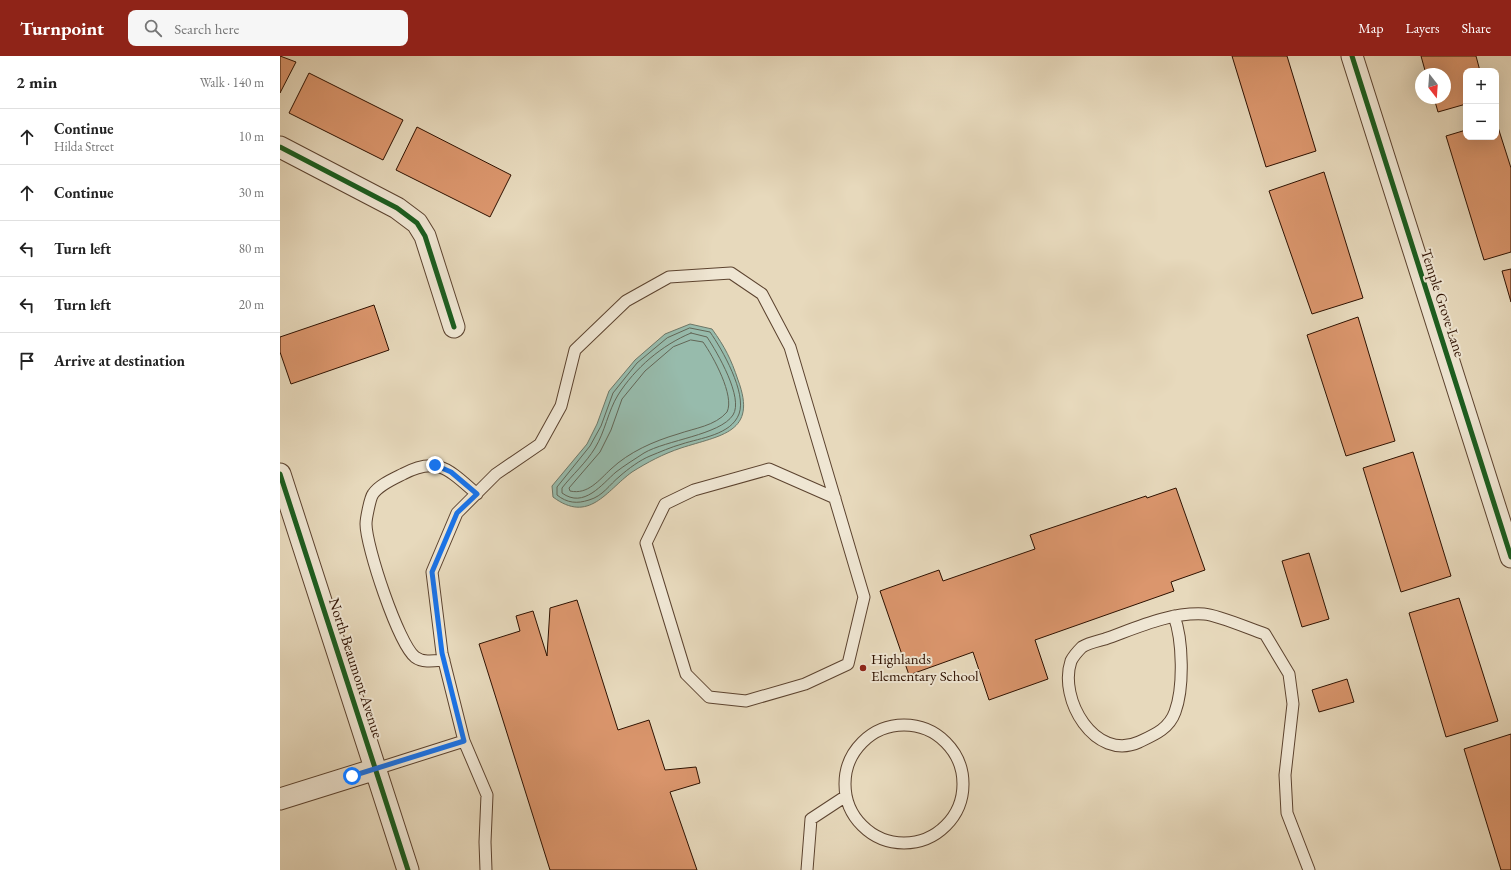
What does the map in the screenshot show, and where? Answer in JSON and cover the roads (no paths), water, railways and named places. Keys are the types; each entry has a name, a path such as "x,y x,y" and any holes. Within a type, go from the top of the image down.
{"street":[{"name":"Temple Grove Lane","path":"1352,56 1511,557"},
{"path":"280,147 397,208 417,223 425,236 454,327"},
{"name":"North Beaumont Avenue","path":"280,474 408,870"},
{"path":"280,799 376,769"}],"lane":[{"path":"486,870 485,842 487,795 464,741 444,660 432,572 457,513 496,474 540,444 561,406 575,350 626,301 669,277 731,273 762,294 790,347 835,498 864,597 848,664 805,684 746,700 709,697 686,674 646,543 665,504 694,490 769,469 835,498"},
{"path":"444,660 422,661 414,656 397,628 370,546 366,524 372,494 388,481 413,468 435,465 451,472 477,494"},
{"path":"1174,616 1177,625 1181,665 1179,694 1175,713 1162,731 1131,746 1113,746 1092,734 1078,714 1068,678 1072,660 1083,647 1174,616 1205,614 1265,634 1289,674 1293,704 1285,775 1287,813 1308,870"},
{"path":"902,724 922,727 940,736 954,751 963,770 964,790 959,808 949,824 934,836 917,842 898,843 880,838 864,828 852,813 846,796 845,776 852,756 864,740 882,729 902,724"},
{"path":"376,769 464,741"},
{"path":"807,870 811,819 846,796"}],"water":[{"path":"690,324 712,329 727,353 738,380 743,398 743,411 739,421 732,429 722,435 674,450 644,465 632,472 596,502 587,506 577,507 566,504 553,497 552,486 587,444 597,424 609,391 635,360 665,334"}],"place":[{"name":"Highlands Elementary School","path":"863,668"}]}
